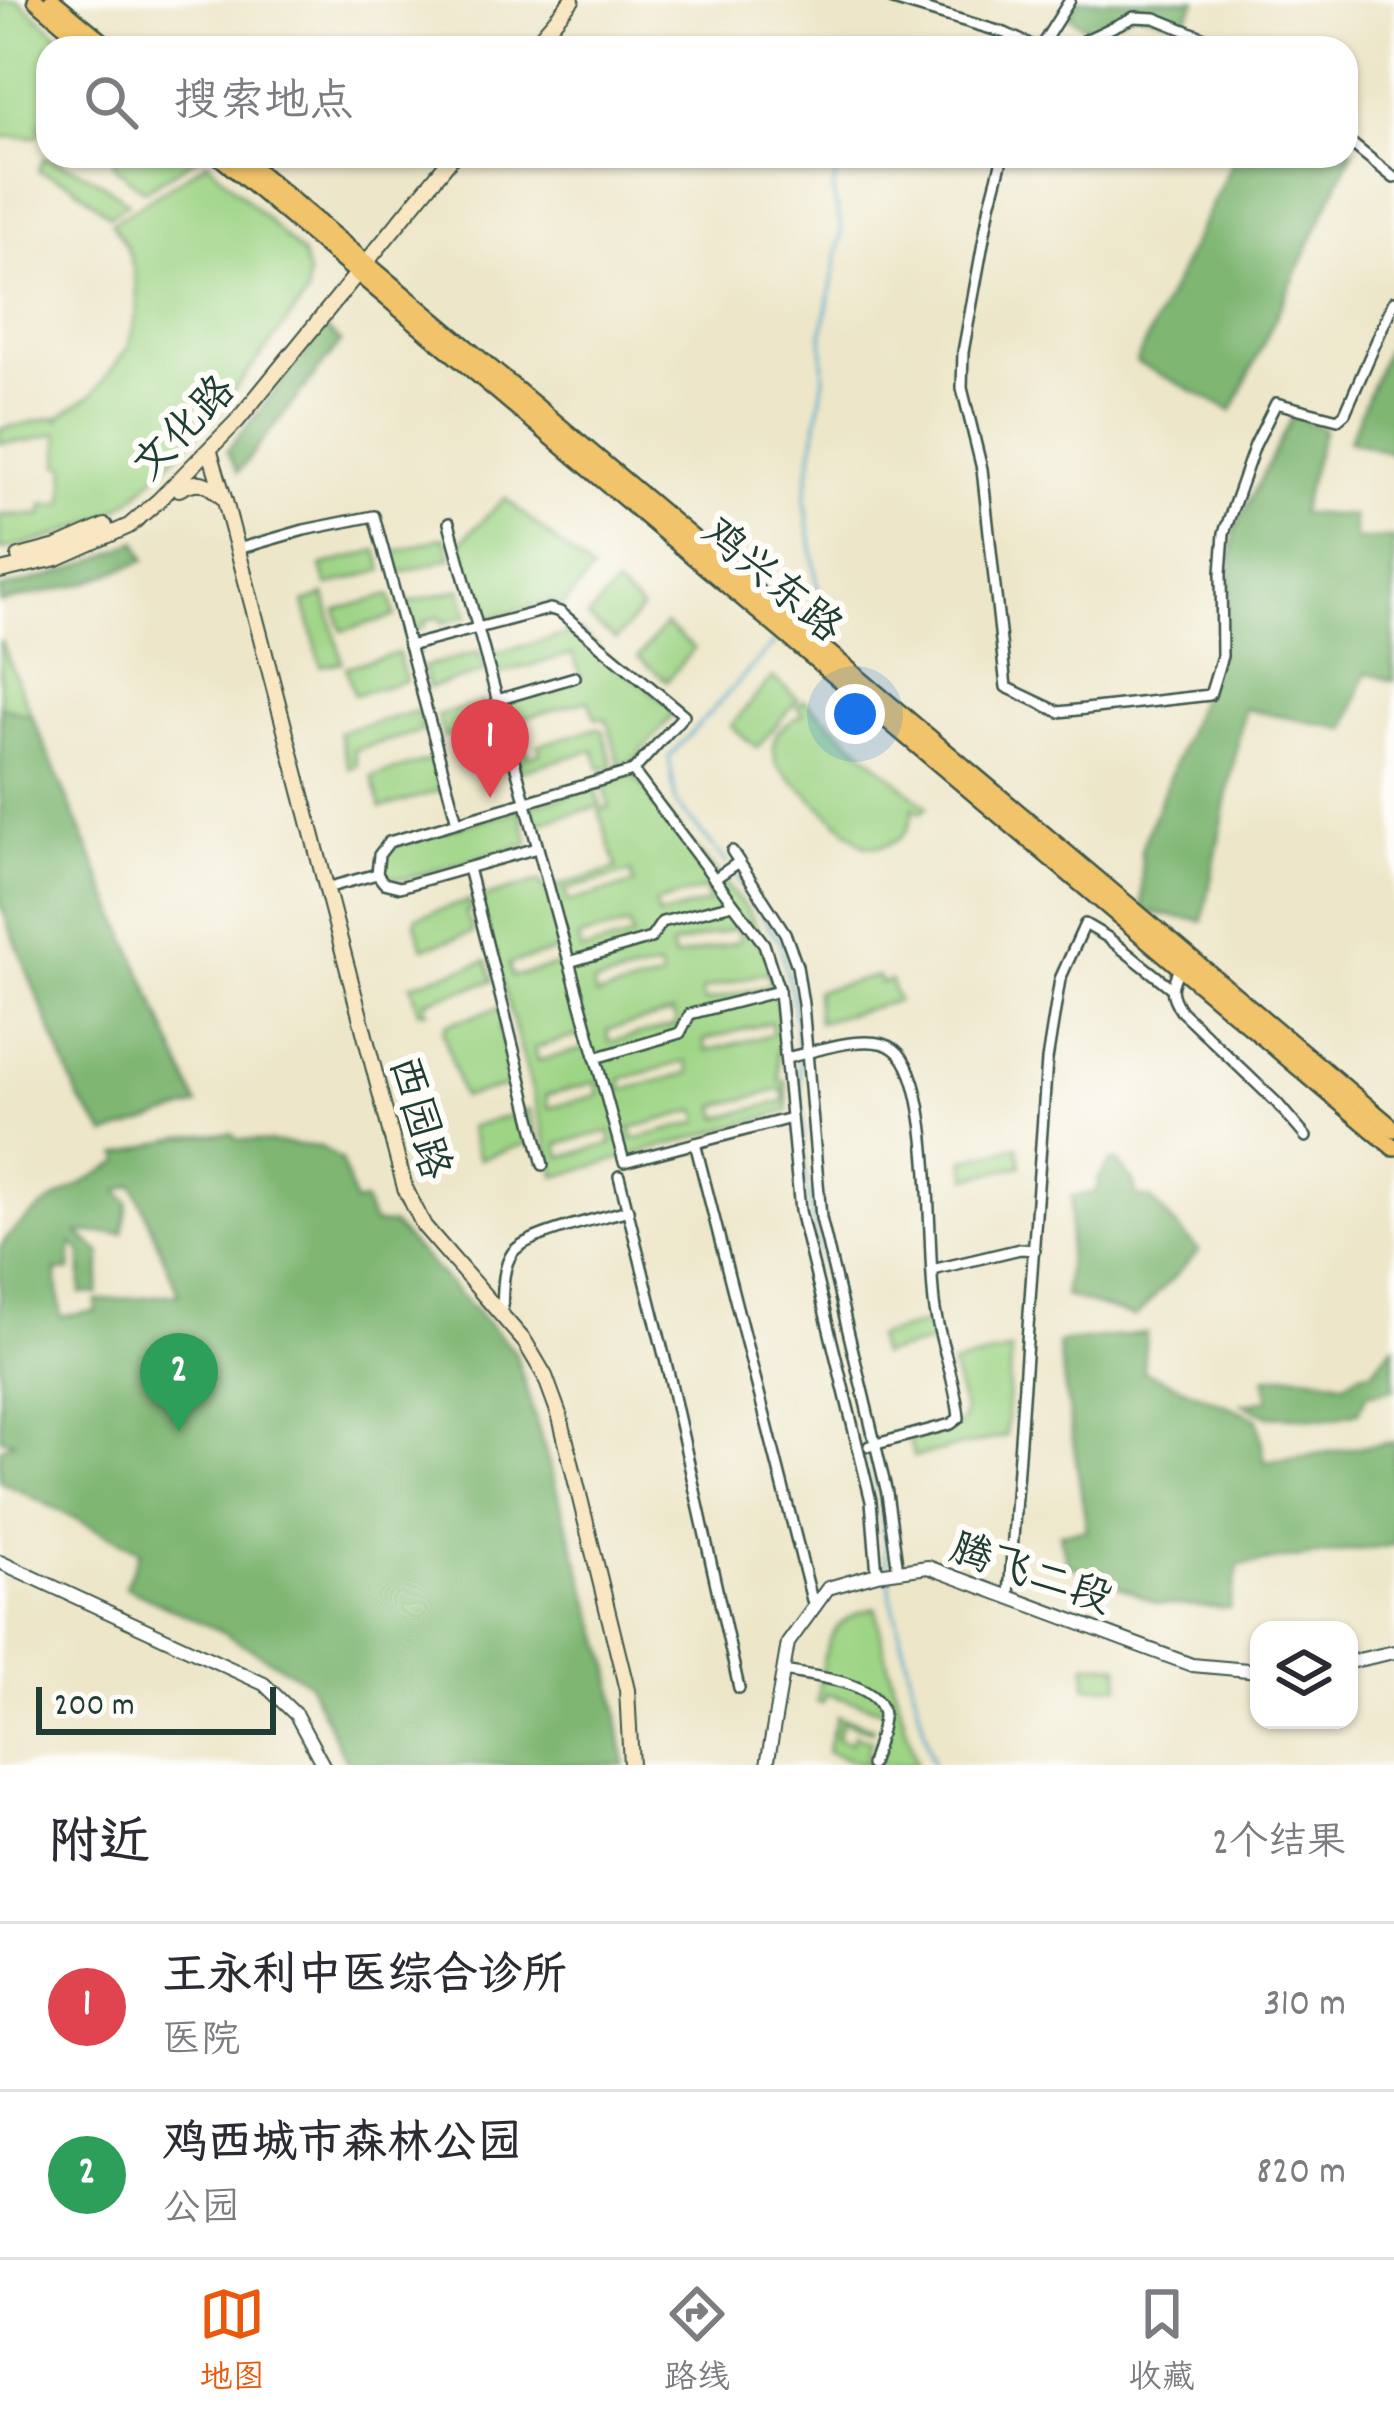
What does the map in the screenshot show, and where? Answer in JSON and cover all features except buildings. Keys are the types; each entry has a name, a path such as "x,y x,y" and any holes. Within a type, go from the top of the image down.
{"highway":[{"path":"36,0 78,36"},
{"path":"52,0 96,36"},
{"name":"鸡兴东路","path":"234,168 357,264 1394,1129"},
{"name":"鸡兴东路","path":"252,168 357,264 1394,1148"}],"main road":[{"path":"542,36 572,3"},
{"path":"551,36 572,3"},
{"path":"357,264 432,168"},
{"path":"357,264 442,168"},
{"name":"文化路","path":"0,566 57,558 129,526 207,448 357,264"},
{"name":"文化路","path":"0,566 124,518 207,448"},
{"name":"西园路","path":"207,448 238,549 405,1188 424,1226 525,1342 545,1376 560,1417 627,1690 631,1765"},
{"path":"159,500 192,482 209,484 225,501"}],"street":[{"path":"893,0 1012,36"},
{"path":"1048,36 1070,0"},
{"path":"1094,36 1134,17 1156,18 1200,36"},
{"path":"1358,149 1394,178"},
{"path":"1000,168 963,352 962,388 982,469 1006,687 1059,712 1210,694 1222,656 1224,533 1255,445 1276,403 1338,418 1345,413 1394,301"},
{"path":"238,549 374,516 457,822"},
{"path":"448,523 624,1162 791,1118"},
{"path":"409,646 550,609 560,612 684,715 633,771 388,842 379,855 376,874 383,883 400,887 537,848"},
{"path":"497,700 575,676"},
{"path":"633,771 764,944 780,993 800,1211 870,1496 877,1574"},
{"path":"732,851 785,933 796,966 821,1218 886,1492 898,1571"},
{"path":"713,879 739,862"},
{"path":"468,868 543,1165"},
{"path":"326,888 376,874"},
{"path":"568,962 651,938 662,922 733,904"},
{"path":"1009,1595 1046,1060 1060,979 1084,924 1170,987"},
{"path":"1180,968 1170,987 1181,1011 1306,1137"},
{"path":"596,1058 680,1033 690,1014 801,991"},
{"path":"786,1058 877,1041 892,1046 914,1081 922,1128 935,1310 958,1418 951,1424 858,1448"},
{"path":"695,1143 814,1607 788,1643 767,1765"},
{"path":"619,1176 739,1688"},
{"path":"502,1316 504,1275 511,1254 526,1240 628,1210"},
{"path":"932,1270 1020,1249 1035,1250"},
{"path":"870,1496 886,1492"},
{"path":"874,1537 892,1534"},
{"path":"0,1562 264,1684 296,1715 323,1765"},
{"name":"腾飞二段","path":"814,1607 828,1588 877,1574 928,1567 1192,1665 1250,1670"},
{"path":"1358,1660 1394,1652"},
{"path":"783,1671 854,1685 872,1694 883,1717 871,1765"}],"green space":[{"path":"0,0 18,0 60,36 36,36 36,137 0,137"},
{"path":"1079,0 1196,0 1184,23 1136,12 1092,31 1069,16"},
{"path":"71,168 128,203 110,216 70,183 38,171"},
{"path":"116,168 181,168 144,191"},
{"path":"199,168 214,168 303,255 307,296 217,411 131,499 79,528 0,550 0,515 42,515 43,505 64,504 66,466 59,465 59,433 0,443 0,429 59,420 93,394 128,348 138,308 135,275 127,247 112,223"},
{"path":"1229,168 1345,168 1232,411 1136,362"},
{"path":"326,328 341,342 238,472 227,451"},
{"path":"1394,331 1394,454 1349,441"},
{"path":"1293,415 1324,429 1300,513 1353,516 1355,540 1394,538 1394,681 1366,673 1346,729 1244,709 1203,921 1143,912 1141,850 1227,629 1234,532"},
{"path":"505,498 592,572 562,607 551,602 489,618 481,615 460,543"},
{"path":"445,537 451,558 398,574 391,553"},
{"path":"137,541 145,560 88,582 0,603 0,589 70,570"},
{"path":"377,550 383,570 327,586 321,566"},
{"path":"615,586 642,609 616,640 588,618"},
{"path":"461,589 468,616 442,623 440,617 424,621 424,627 413,630 406,603"},
{"path":"325,595 342,662 321,666 304,602"},
{"path":"390,595 395,616 342,631 336,610"},
{"path":"665,625 694,648 667,681 638,657"},
{"path":"579,631 669,705 672,716 634,760 619,764 609,725 595,718 588,700 511,722 505,702 581,679 573,654 495,675 490,655"},
{"path":"0,640 32,716 0,706"},
{"path":"479,652 485,672 429,688 423,667"},
{"path":"398,653 406,681 354,695 346,667"},
{"path":"772,677 798,699 757,748 731,726"},
{"path":"804,700 927,807 921,813 913,808 909,826 898,839 882,846 863,845 777,766 777,734 804,714 797,707"},
{"path":"485,702 491,723 443,737 437,715"},
{"path":"0,706 32,716 198,1105 106,1135 79,1099 0,904"},
{"path":"418,711 423,731 354,750 357,766 349,768 339,732"},
{"path":"597,728 603,731 613,766 601,770 594,750 520,771 515,752 540,753 538,745"},
{"path":"433,759 442,790 381,808 372,777"},
{"path":"632,773 748,911 773,978 783,1050 777,1051 780,1082 786,1081 788,1111 556,1177 479,899 540,881 544,890 617,869 599,811 610,807 603,782","holes":["631,872 634,884 568,902 565,890","705,889 708,903 658,916 655,903","629,925 632,938 581,951 578,938","737,928 740,941 674,958 671,946","559,950 562,964 512,977 509,964","659,967 662,979 596,996 593,984","768,972 771,985 704,1002 702,990","673,1013 676,1025 609,1042 607,1030","771,1022 773,1034 706,1051 704,1040","584,1034 588,1048 537,1061 534,1048","687,1061 690,1073 623,1090 621,1079","596,1082 599,1095 549,1108 546,1095","783,1089 785,1101 719,1118 716,1106","697,1110 700,1122 634,1139 631,1128","609,1131 612,1144 561,1157 558,1144"]},
{"path":"595,787 601,806 535,824 530,806"},
{"path":"520,810 529,844 405,879 387,877 381,869 382,858 396,844"},
{"path":"469,901 471,909 466,911 473,933 423,948 417,917"},
{"path":"487,961 493,981 425,1001 427,1012 419,1011 411,984"},
{"path":"878,976 880,983 891,981 897,1001 818,1022 816,991"},
{"path":"500,1008 504,1024 499,1027 515,1084 462,1097 443,1031 447,1024"},
{"path":"529,1110 537,1140 479,1159 469,1127"},
{"path":"232,1133 236,1139 321,1147 341,1160 355,1203 364,1201 373,1223 392,1224 515,1352 611,1670 625,1765 348,1765 308,1682 224,1633 125,1587 140,1551 0,1481 0,1448 14,1441 0,1438 0,1247 39,1210 121,1161 118,1155 180,1137","holes":["133,1184 179,1294 96,1301 96,1311 61,1317 56,1271 70,1270 72,1243 81,1252 81,1293 98,1294 101,1253 78,1233 123,1233 128,1202 118,1191"]},
{"path":"1018,1146 1021,1166 968,1178 964,1160"},
{"path":"1111,1161 1117,1161 1133,1181 1137,1197 1151,1199 1199,1251 1135,1317 1065,1296 1072,1196 1096,1193 1098,1179"},
{"path":"922,1324 931,1326 935,1342 880,1355 875,1337"},
{"path":"1146,1333 1143,1371 1257,1418 1265,1462 1394,1442 1394,1545 1239,1565 1229,1608 1157,1603 1067,1564 1060,1533 1087,1530 1058,1343"},
{"path":"1394,1345 1394,1389 1367,1394 1359,1412 1333,1418 1269,1416 1243,1404 1269,1400 1265,1378 1305,1375 1345,1383 1372,1371"},
{"path":"1011,1350 1006,1436 914,1457 909,1440 955,1428 963,1421 952,1365"},
{"path":"876,1608 916,1765 876,1765 889,1714 826,1694 823,1703 817,1702 825,1655 835,1630 858,1613"},
{"path":"1086,1664 1119,1666 1120,1686 1086,1687"},
{"path":"837,1716 873,1727 872,1731 842,1722 837,1739 851,1743 854,1735 871,1740 865,1765 827,1752"}],"waterway":[{"path":"816,610 819,597 805,499 824,377 822,335 842,230 833,193 837,168"},
{"path":"727,863 676,803 669,757 774,643"},
{"path":"732,871 780,943 794,1003 798,1049"},
{"path":"799,1058 806,1184 880,1498 887,1565"},
{"path":"889,1579 933,1765"}],"place":[{"name":"王永利中医综合诊所","path":"490,798"},
{"name":"鸡西城市森林公园","path":"179,1432"}]}
